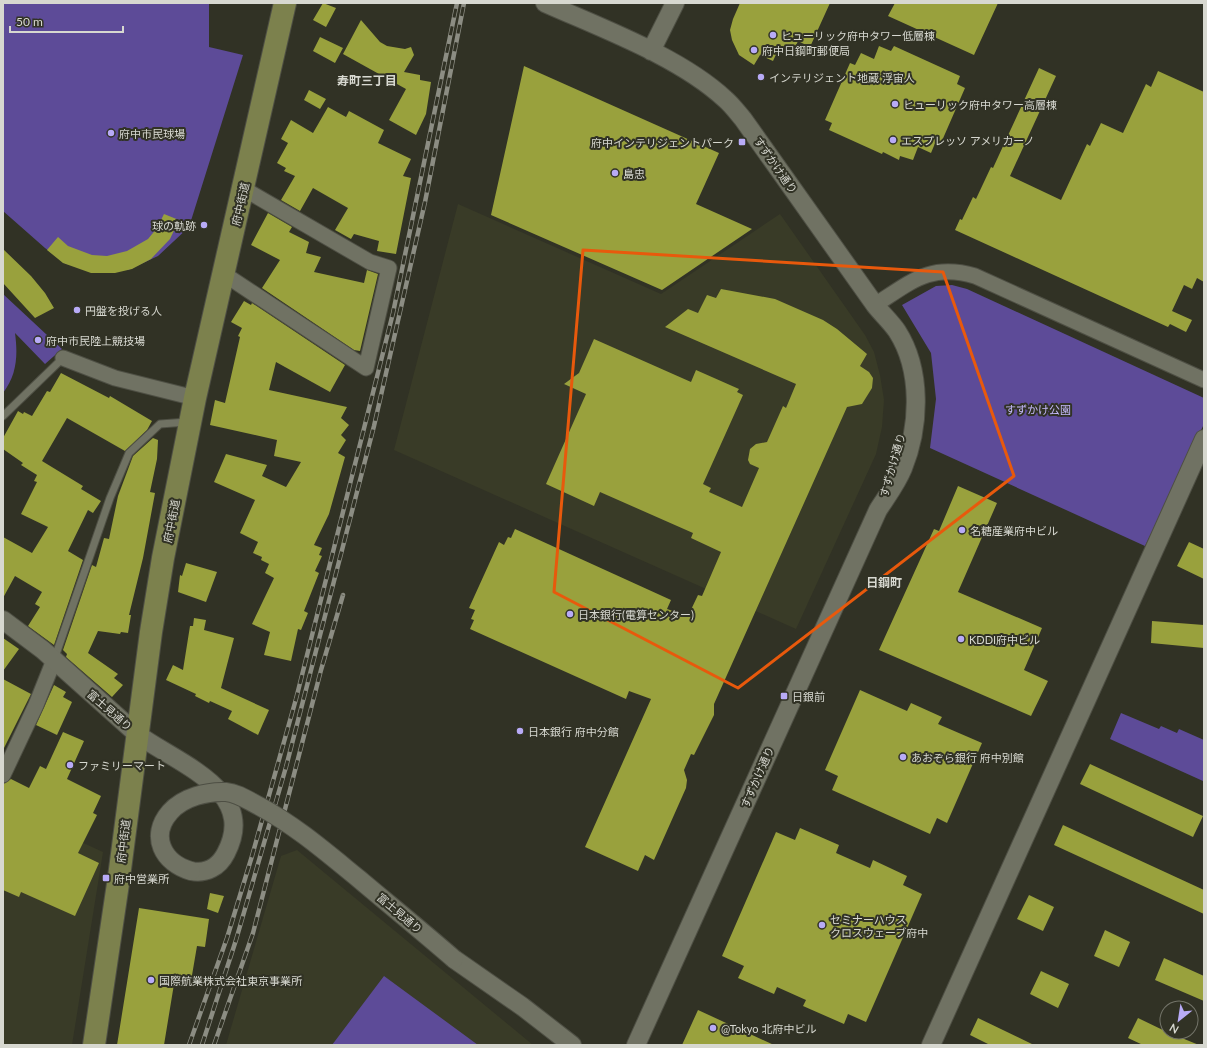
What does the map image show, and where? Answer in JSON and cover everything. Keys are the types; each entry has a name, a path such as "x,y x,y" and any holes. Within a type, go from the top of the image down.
{"main road":[{"name":"府中街道","path":"94,1045 113,920 152,625 195,398 244,189 285,3"}],"street":[{"name":"すずかけ通り","path":"545,3 651,51 703,81 726,99 739,114 875,305 897,331 903,342 912,370 916,402 913,436 909,452 896,481 878,510 636,1045"},
{"path":"651,51 675,3"},
{"path":"224,274 366,368 389,268 370,262 244,189"},
{"path":"875,305 916,279 928,274 943,271 962,272 975,276 1204,380"},
{"path":"63,358 115,378 195,398"},
{"path":"931,1045 1204,439"},
{"name":"富士見通り","path":"3,620 16,628 54,660 137,734 152,745 193,768 222,792 228,801 233,815 234,828 231,843 226,854 219,864 211,869 199,872 178,868 164,853 160,842 164,820 171,810 193,798 212,793 227,792 243,798 275,815 307,836 454,959 523,1007 572,1045"},
{"path":"3,775 36,705 54,660"}],"lane":[{"path":"3,416 63,358"},
{"path":"54,660 110,498 129,453 160,424 191,422"}],"highlighted area":[{"path":"583,250 943,272 1014,476 738,688 554,592"}],"shaded area":[{"path":"458,204 661,294 780,214 865,335 874,352 884,400 882,427 876,454 796,629 394,450"},
{"path":"3,806 103,852 72,1045 3,1045"},
{"path":"297,850 533,1045 226,1045 281,856"}],"green space":[{"name":"府中市民球場","path":"3,3 209,3 209,47 243,55 189,227 158,256 128,270 66,264 45,248 3,211"},
{"name":"すずかけ公園","path":"952,285 967,289 1204,398 1204,424 1145,546 930,448 936,399 931,353 902,305 936,286"},
{"name":"府中市民陸上競技場","path":"3,294 62,349 45,364 15,333 16,357 14,372 3,393"},
{"path":"1121,713 1159,729 1161,726 1177,733 1179,729 1204,740 1203,781 1110,739"},
{"path":"384,976 478,1045 332,1045"}],"building":[{"path":"323,3 336,8 326,27 313,20"},
{"name":"ヒューリック府中タワー低層棟","path":"740,3 830,3 810,47 798,41 792,55 779,48 773,61 760,55 754,65 739,55 732,40 730,30"},
{"name":"ヒューリック府中タワー低層棟","path":"895,3 998,3 974,55 888,16"},
{"path":"361,20 380,42 387,46 405,49 411,47 414,55 404,72 420,75 420,80 431,82 426,114 416,135 389,120 406,89 343,54"},
{"path":"320,37 343,48 335,63 313,51"},
{"name":"ヒューリック府中タワー高層棟","path":"879,46 891,51 894,46 960,76 957,84 965,88 941,143 936,141 931,153 918,147 913,160 900,156 899,160 829,130 832,123 825,120 850,63 855,65 861,53 874,59"},
{"path":"524,66 719,153 696,204 752,229 662,290 491,215"},
{"path":"1039,68 1056,76 1010,176 1061,200 1087,144 1090,146 1101,123 1123,133 1146,84 1151,87 1158,71 1204,92 1204,282 1197,278 1192,289 1184,285 1172,311 1192,320 1186,332 1170,324 1168,327 955,230 960,219 962,220 973,197 976,199 991,167 993,168"},
{"path":"309,90 326,99 320,109 304,100"},
{"path":"328,107 346,117 349,111 384,130 378,143 411,159 403,176 411,178 396,254 377,251 379,241 354,234 351,239 335,230 348,208 313,188 300,211 281,200 295,176 284,171 286,168 277,163 288,143 281,139 291,120 313,133"},
{"path":"268,213 292,227 289,232 309,242 306,253 321,257 314,272 364,283 367,270 378,274 360,351 354,350 262,288 280,260 251,245"},
{"path":"164,214 179,220 170,239 151,259 132,269 115,273 91,273 63,263 47,250 58,237 68,246 92,255 107,256 127,251 148,239 157,228"},
{"path":"3,249 31,276 45,293 54,308 35,318 3,283"},
{"path":"721,289 775,299 823,320 837,329 867,354 860,366 869,372 873,378 872,388 862,404 847,407 714,704 714,715 694,755 691,754 684,770 687,780 686,788 654,860 645,855 638,871 585,847 651,699 629,691 626,699 470,629 474,620 471,619 475,610 469,608 499,542 504,545 508,537 511,538 515,529 671,600 667,609 688,616 698,595 702,596 721,552 691,538 693,533 600,492 594,506 546,484 586,394 564,384 579,373 594,339 691,382 696,370 739,389 737,392 743,395 703,484 711,488 709,492 742,507 759,468 750,464 748,460 750,449 756,444 767,442 783,406 786,408 796,384 665,327 688,309 698,313 707,295 716,298"},
{"path":"244,301 251,305 252,303 345,365 330,392 276,362 269,390 347,407 341,418 349,425 341,435 346,440 338,453 345,457 329,514 314,545 322,548 319,555 322,556 315,571 319,573 304,611 308,613 301,630 298,629 291,661 264,655 270,632 252,624 274,578 265,573 269,564 261,560 262,557 253,553 258,542 240,533 255,500 214,482 226,454 267,465 262,476 286,487 301,462 274,456 277,440 210,425 215,400 225,403 240,337 238,336 242,328 231,322"},
{"path":"61,373 109,398 110,396 152,421 147,430 125,451 67,418 42,461 83,486 81,489 101,501 93,513 88,510 68,551 83,560 54,645 28,626 40,607 35,604 42,592 15,576 3,598 3,537 32,553 48,527 21,514 37,482 34,481 37,475 21,465 23,463 3,449 3,438 18,411 32,416 47,391 50,392"},
{"path":"153,438 158,440 157,459 150,492 155,493 143,558 129,615 131,615 128,633 121,632 120,634 98,631 88,653 118,674 114,678 123,685 112,697 66,657 67,654 63,650 92,565 96,567 104,538 109,539 118,496 133,456"},
{"name":"KDDI府中ビル","path":"958,486 997,503 958,592 1042,628 1024,670 1048,681 1031,716 879,650 934,529 939,531"},
{"path":"1189,542 1204,549 1204,579 1177,566"},
{"path":"186,563 217,572 206,602 178,592 180,575 182,576"},
{"path":"194,618 206,620 204,630 234,638 221,688 269,710 258,735 228,719 232,711 210,701 209,703 195,696 196,694 166,680 173,665 183,670 190,626 193,626"},
{"path":"1152,621 1204,625 1204,648 1151,643"},
{"path":"3,638 19,649 3,671"},
{"path":"3,679 31,694 3,750"},
{"path":"54,685 66,692 63,697 72,702 57,735 36,725"},
{"name":"あおぞら銀行 府中別館","path":"860,690 907,711 911,703 942,717 938,724 982,743 947,823 937,818 930,834 832,790 838,776 825,770"},
{"path":"63,732 84,741 67,779 101,796 93,813 97,815 78,853 99,863 75,916 21,892 19,897 3,890 3,784 11,779 29,788 40,766 46,769"},
{"path":"1090,764 1203,816 1193,837 1080,784"},
{"path":"1063,825 1204,890 1204,914 1054,845"},
{"name":"セミナーハウス クロスウェーブ府中","path":"800,828 839,845 836,853 870,868 873,860 907,876 903,885 922,894 866,1022 848,1014 844,1024 803,1006 806,1000 777,987 774,994 738,978 744,966 722,956 776,832 795,840"},
{"path":"210,893 224,896 218,913 207,909"},
{"path":"1029,895 1054,907 1043,931 1017,919"},
{"name":"国際航業株式会社東京事業所","path":"139,908 209,919 205,947 197,946 190,987 174,984 164,1045 117,1045"},
{"path":"1105,930 1130,942 1119,967 1094,956"},
{"path":"1164,958 1204,976 1204,1001 1155,980"},
{"path":"1041,971 1069,984 1058,1008 1030,994"},
{"name":"@Tokyo 北府中ビル","path":"698,1010 774,1045 682,1045"},
{"path":"978,1018 1034,1045 990,1045 970,1035"},
{"path":"1138,1018 1159,1028 1159,1040 1187,1040 1199,1045 1143,1045 1128,1038"}],"railway":[{"path":"189,1045 227,938 252,856 296,699 393,313 457,3"},
{"path":"202,1045 236,940 286,767 374,426 425,202 464,3"},
{"path":"214,1045 253,933 321,670 343,595"}],"place":[{"name":"ヒューリック府中タワー低層棟","path":"773,35"},
{"name":"府中日鋼町郵便局","path":"754,50"},
{"name":"インテリジェント地蔵 浮宙人","path":"761,77"},
{"name":"ヒューリック府中タワー高層棟","path":"895,104"},
{"name":"府中市民球場","path":"111,133"},
{"name":"エスプレッソ アメリカーノ","path":"893,140"},
{"name":"府中インテリジェントパーク","path":"742,142"},
{"name":"島忠","path":"615,173"},
{"name":"球の軌跡","path":"204,225"},
{"name":"円盤を投げる人","path":"77,310"},
{"name":"府中市民陸上競技場","path":"38,340"},
{"name":"名糖産業府中ビル","path":"962,530"},
{"name":"日本銀行(電算センター)","path":"570,614"},
{"name":"KDDI府中ビル","path":"961,639"},
{"name":"日銀前","path":"784,696"},
{"name":"日本銀行 府中分館","path":"520,731"},
{"name":"あおぞら銀行 府中別館","path":"903,757"},
{"name":"ファミリーマート","path":"70,765"},
{"name":"府中営業所","path":"106,878"},
{"name":"セミナーハウス クロスウェーブ府中","path":"822,925"},
{"name":"国際航業株式会社東京事業所","path":"151,980"},
{"name":"@Tokyo 北府中ビル","path":"713,1028"}],"district":[{"name":"寿町三丁目","path":"367,80"},
{"name":"日鋼町","path":"884,582"}]}
